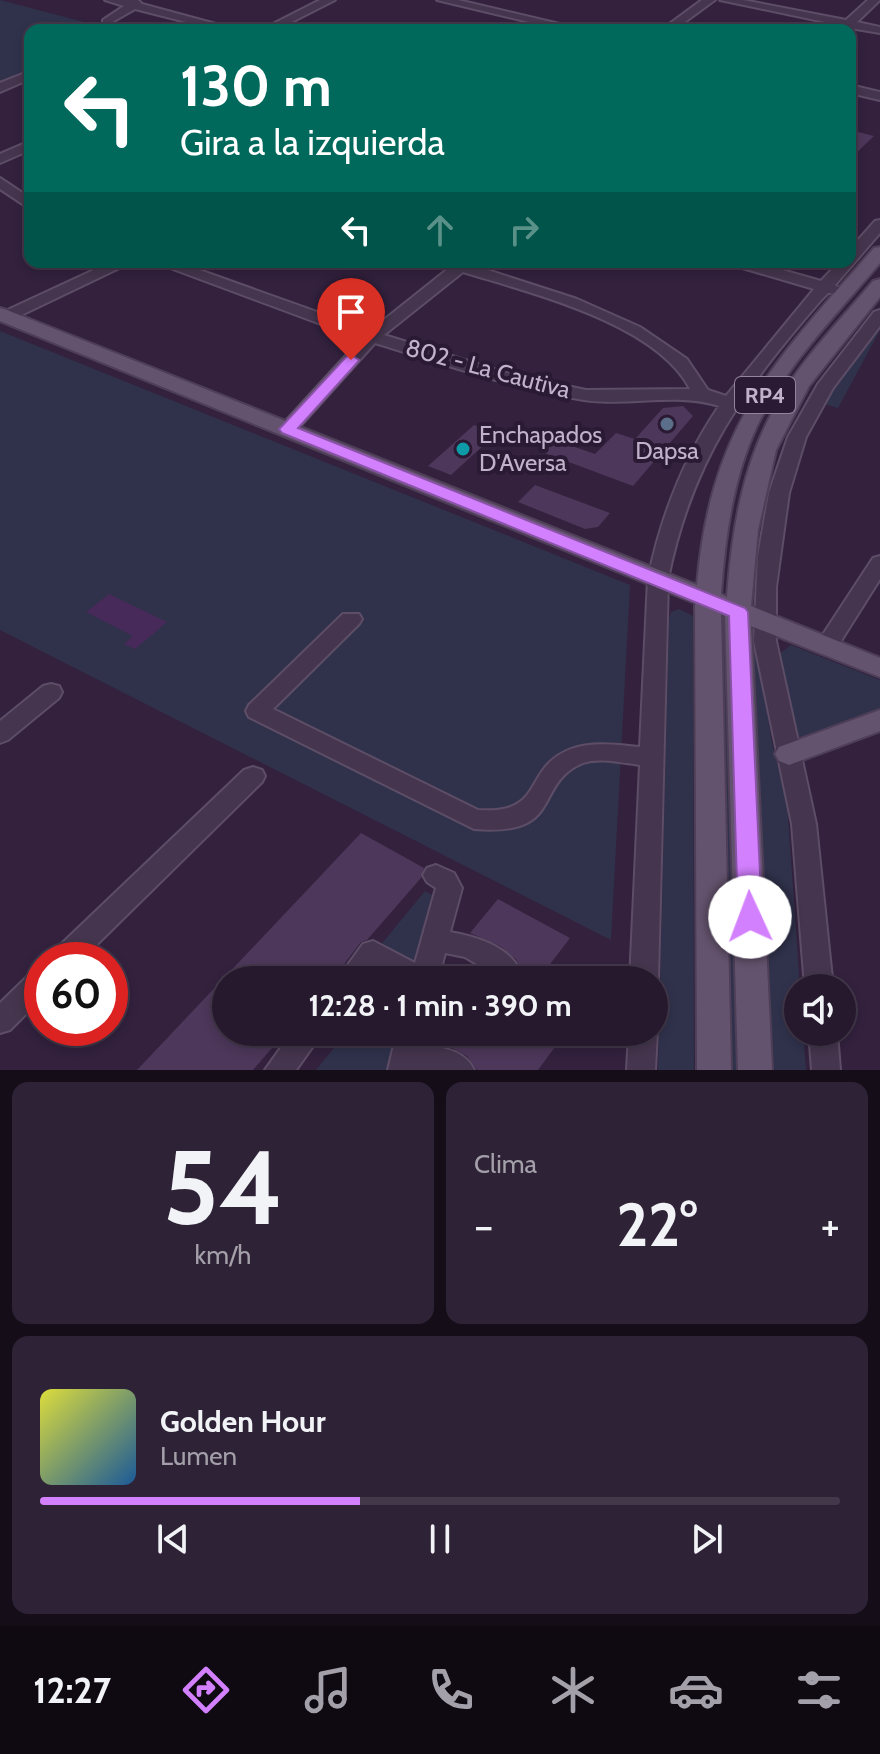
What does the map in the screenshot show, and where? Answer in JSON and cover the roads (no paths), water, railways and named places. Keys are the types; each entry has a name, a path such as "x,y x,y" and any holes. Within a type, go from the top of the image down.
{"main road":[{"name":"RP4","path":"714,1070 708,600 715,528 746,428 835,290 880,252"},
{"name":"RP4","path":"755,1070 751,617 744,537 757,474 778,419 799,384 880,285"},
{"path":"3,315 880,668"},
{"path":"789,754 880,720"}],"street":[{"path":"111,0 138,2 212,24"},
{"path":"279,24 329,0"},
{"path":"443,0 551,24"},
{"path":"501,13 522,0"},
{"path":"675,24 709,0"},
{"path":"726,0 831,24"},
{"path":"847,24 875,0"},
{"path":"107,22 138,2"},
{"path":"856,28 880,30"},
{"path":"0,88 24,78"},
{"path":"856,90 880,96"},
{"path":"4,157 24,148"},
{"path":"4,157 24,155"},
{"path":"0,182 24,200"},
{"path":"856,251 880,224"},
{"path":"3,315 110,268"},
{"name":"802 - La Cautiva","path":"179,268 372,337 557,391 617,397 701,394 729,403"},
{"path":"288,429 372,337 452,268"},
{"path":"472,268 590,311 640,333 679,361 701,394"},
{"path":"758,268 835,290"},
{"path":"645,966 658,579 680,501 702,449 729,403 835,290 845,268"},
{"path":"818,974 809,862 789,754 751,617 796,439 806,415 880,315"},
{"path":"826,647 880,563"},
{"path":"351,619 257,711 474,819 500,824 520,818 564,762 581,754 652,757"},
{"path":"0,734 51,692"},
{"path":"82,942 253,776"},
{"path":"427,966 449,888 445,880 436,875"},
{"path":"436,940 471,947 500,966"},
{"path":"362,966 373,952 398,966"},
{"path":"0,1021 24,998"},
{"path":"279,1070 298,1046"},
{"path":"641,1070 642,1046"},
{"path":"824,1046 826,1070"},
{"path":"406,1052 447,1062 460,1070"}],"place":[{"name":"Dapsa","path":"667,424"},
{"name":"Enchapados D'Aversa","path":"463,449"}]}
